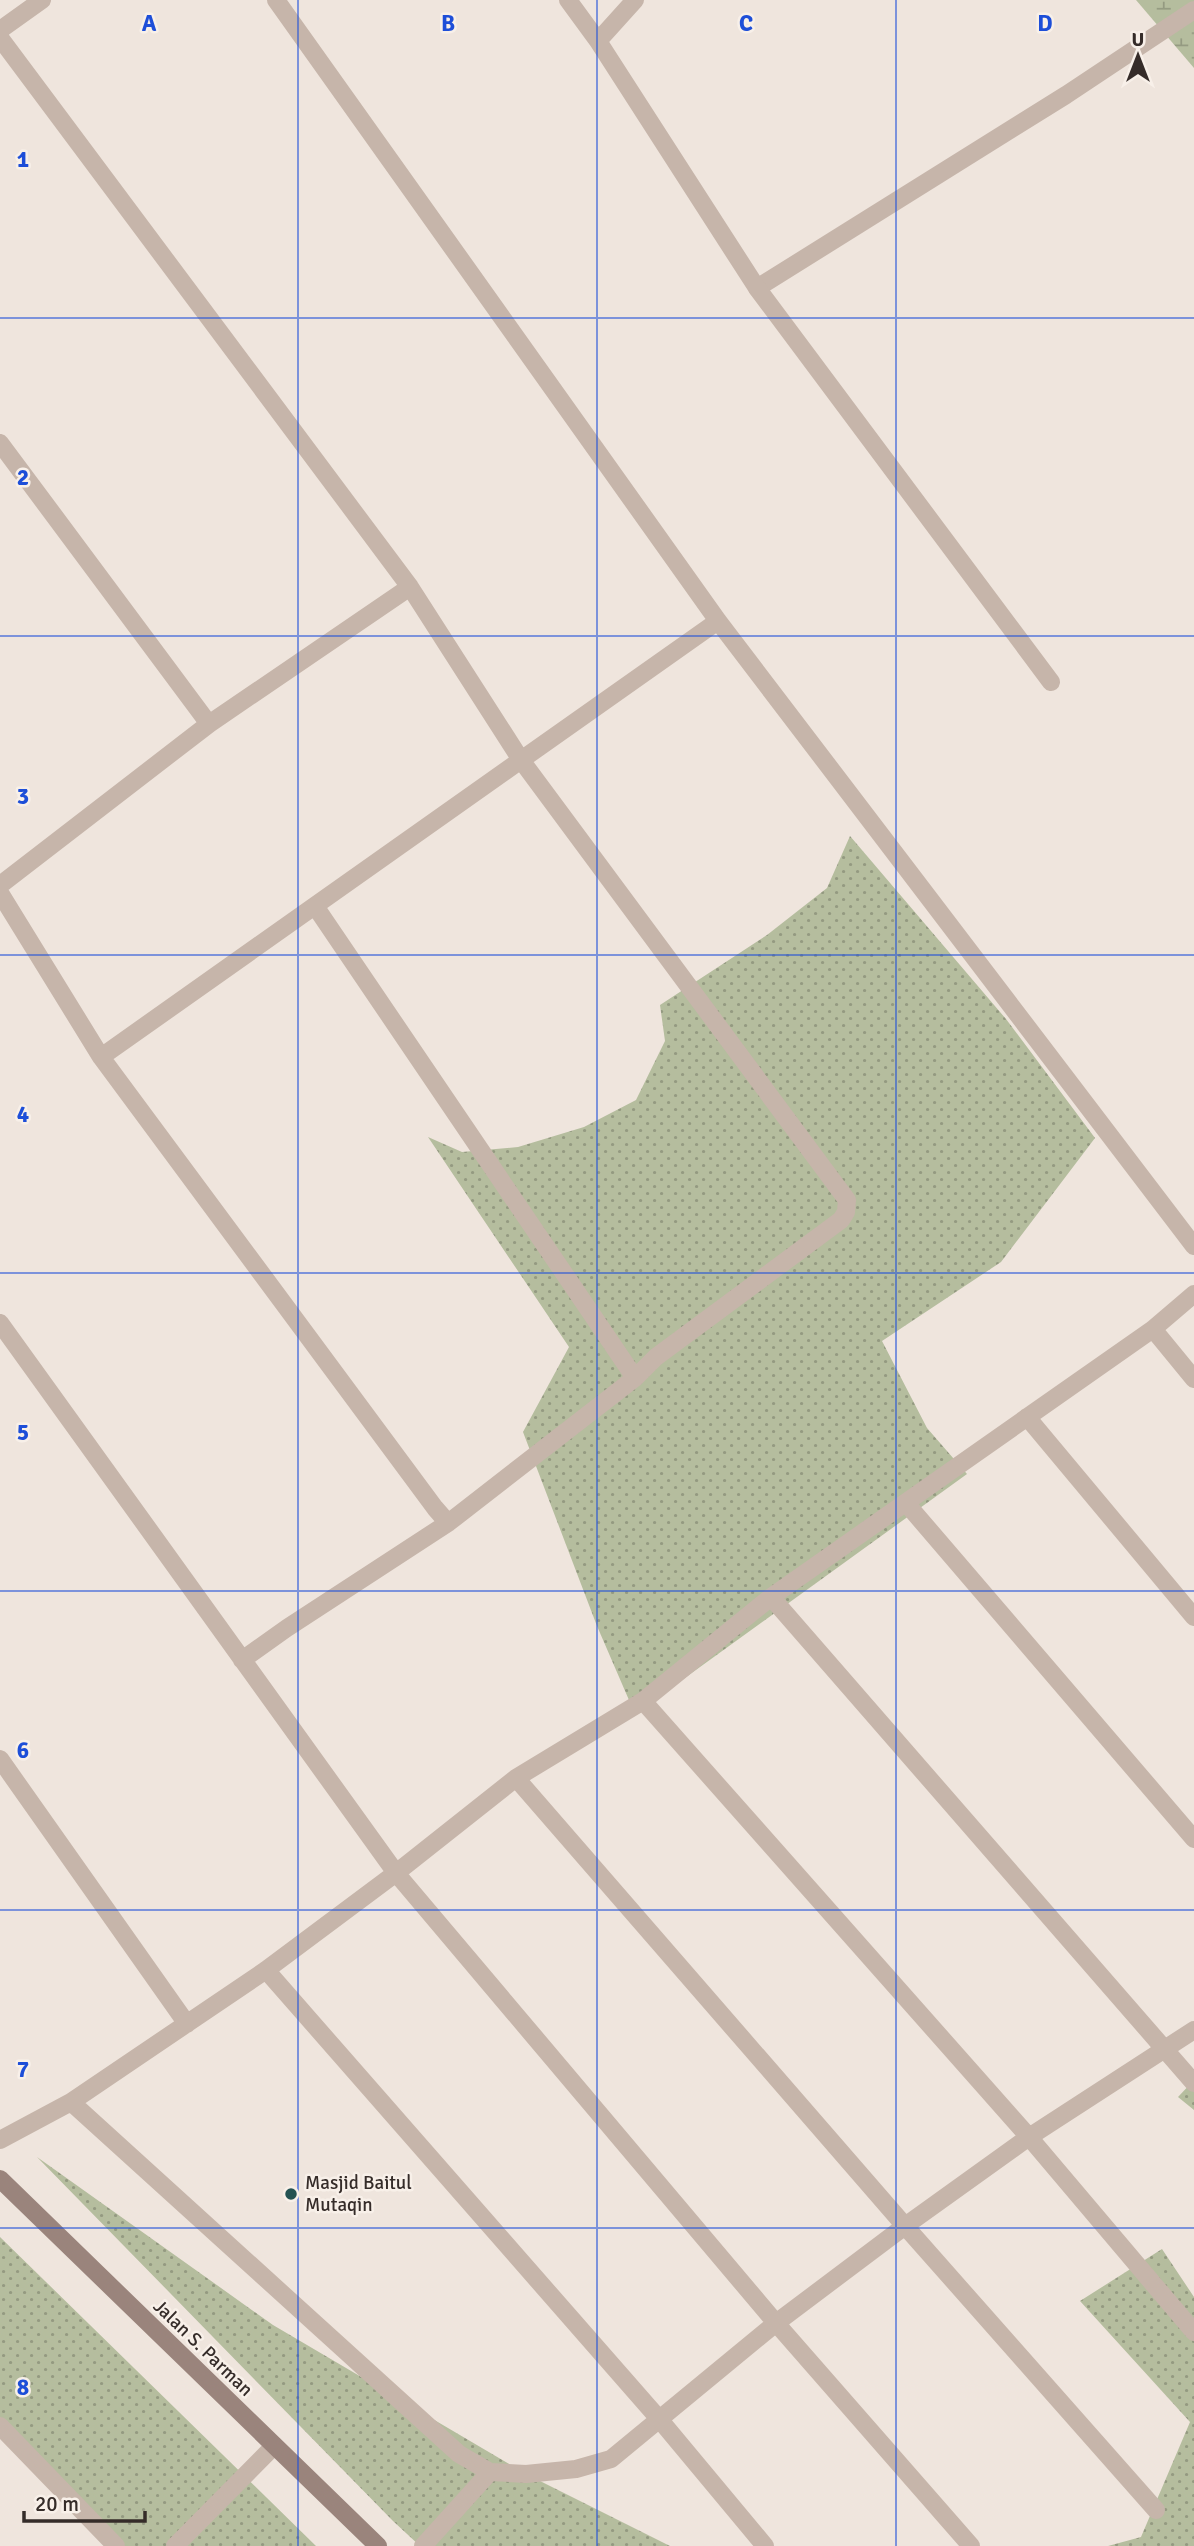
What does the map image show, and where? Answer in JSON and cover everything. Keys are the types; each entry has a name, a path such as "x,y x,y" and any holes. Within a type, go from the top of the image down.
{"main road":[{"name":"Jalan S. Parman","path":"0,2179 378,2546"}],"street":[{"path":"0,30 43,0"},
{"path":"276,0 718,621 1194,1246"},
{"path":"568,0 598,41 757,288 1051,682"},
{"path":"598,41 635,0"},
{"path":"757,288 1066,95 1194,10"},
{"path":"0,38 410,587 521,760 847,1200 846,1212 841,1220 656,1357 635,1378 449,1523 287,1628 243,1660"},
{"path":"0,443 209,724"},
{"path":"0,885 209,724 410,587"},
{"path":"101,1057 718,621"},
{"path":"0,893 101,1057 435,1508 449,1523"},
{"path":"315,906 635,1378"},
{"path":"0,2140 71,2102 266,1970 396,1873 516,1778 643,1701 771,1597 1153,1329 1194,1294"},
{"path":"0,1323 396,1873 776,2323 971,2546"},
{"path":"1153,1329 1194,1379"},
{"path":"1027,1417 1194,1617"},
{"path":"906,1503 1194,1839"},
{"path":"771,1597 1194,2082"},
{"path":"643,1701 1029,2137 1194,2332"},
{"path":"0,1759 187,2024"},
{"path":"516,1778 1156,2510"},
{"path":"266,1970 660,2420 765,2546"},
{"path":"71,2102 458,2454 490,2472 526,2474 576,2469 611,2459 776,2323 905,2226 1029,2137 1194,2031"},
{"path":"0,2426 116,2546"},
{"path":"175,2546 274,2446"},
{"path":"423,2546 490,2472"}],"green space":[{"path":"1136,0 1194,0 1194,68"},
{"path":"850,836 1006,1019 1095,1138 1001,1262 882,1341 927,1428 967,1474 635,1714 597,1626 523,1432 569,1347 428,1137 462,1152 518,1147 584,1127 636,1100 665,1041 660,1005 767,935 827,888"},
{"path":"1194,2080 1194,2110 1178,2097"},
{"path":"37,2157 273,2325 526,2474 670,2546 420,2546"},
{"path":"0,2237 316,2546 116,2546 0,2426"},
{"path":"1162,2249 1194,2297 1194,2546 1108,2546 1141,2537 1190,2422 1080,2301"}],"place":[{"name":"Masjid Baitul Mutaqin","path":"291,2194"}]}
